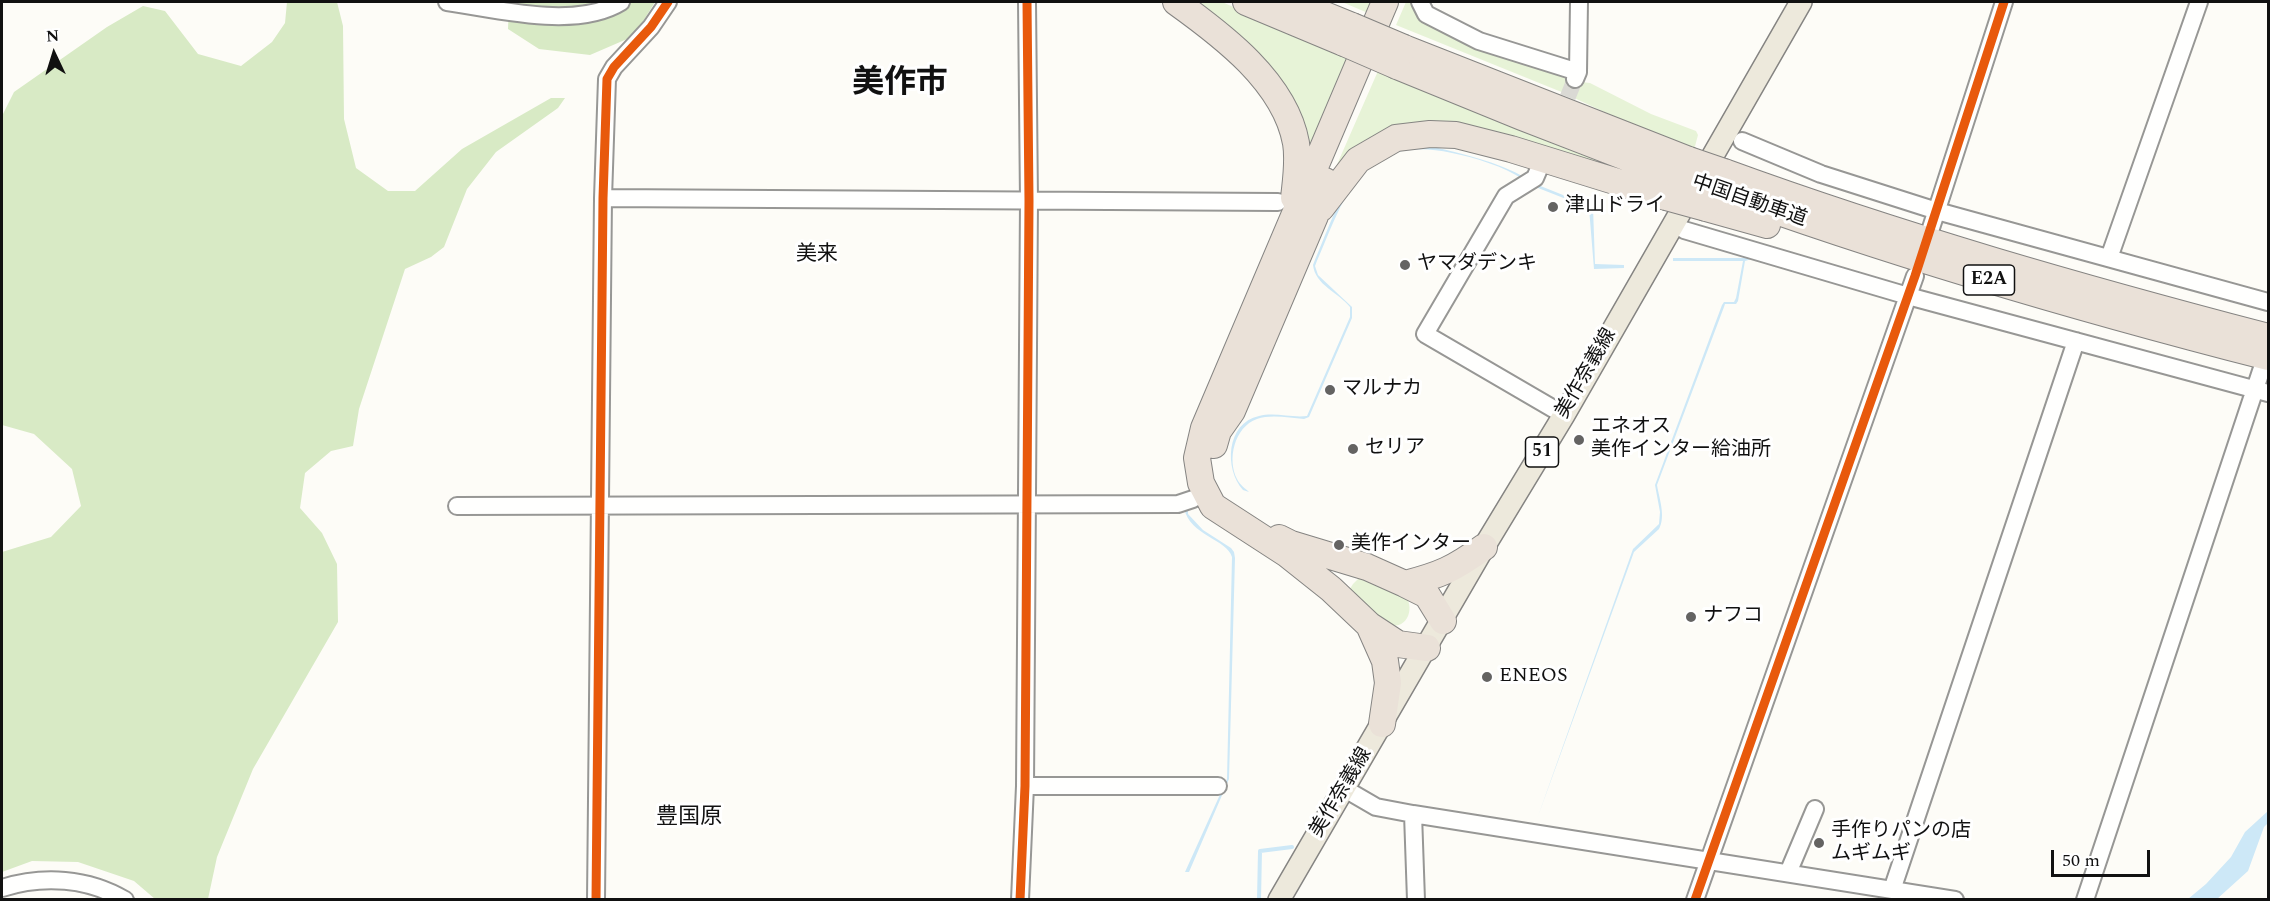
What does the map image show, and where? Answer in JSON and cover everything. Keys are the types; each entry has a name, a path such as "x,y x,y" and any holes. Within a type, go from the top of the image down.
{"highway":[{"path":"1176,2 1216,31 1251,64 1276,95 1290,123 1296,143 1297,168 1294,199 1286,237"},
{"name":"中国自動車道","path":"1246,2 1348,35 1400,57 1522,117 1678,178 1888,249 2265,362"},
{"name":"中国自動車道","path":"1293,2 1320,9 1348,35"},
{"path":"1385,2 1204,428 1197,458 1201,483 1213,506 1287,554 1331,589 1369,625 1398,644 1427,648"},
{"path":"1400,2 1323,186 1315,216 1232,411 1218,431 1211,454 1212,481 1223,502 1291,544 1367,567 1427,595 1443,621"},
{"path":"1315,216 1358,160 1396,138 1430,134 1456,135 1511,149 1678,178 1715,190"},
{"name":"中国自動車道","path":"1715,190 1895,231 2145,305 2268,337"},
{"path":"1405,584 1440,574 1464,562 1484,548"},
{"path":"1369,625 1385,661 1389,683 1382,724"}],"main road":[{"name":"美作奈義線","path":"1279,900 1564,415 1801,2"}],"street":[{"path":"447,2 555,17 584,14 610,8 621,2"},
{"path":"596,900 603,198 607,79 651,27 668,2"},
{"path":"1020,900 1025,786 1029,201 1027,2"},
{"path":"1420,2 1426,14 1479,41 1576,76 1579,2"},
{"path":"1932,228 2004,2"},
{"path":"2109,258 2199,2"},
{"path":"1742,141 1821,174 1937,211 2268,302"},
{"path":"1540,164 1535,178 1506,196 1425,334 1564,415"},
{"path":"603,198 1278,202"},
{"path":"1684,230 1908,296 2262,391"},
{"path":"1695,900 1915,276"},
{"path":"1892,890 2076,341"},
{"path":"2085,900 2262,391 2265,362"},
{"path":"457,506 1178,504 1193,499"},
{"path":"1025,786 1218,786"},
{"path":"1345,789 1376,807 1413,814 1955,900"},
{"path":"1788,873 1815,809"},
{"path":"1413,814 1416,900"},
{"path":"2,888 16,883 52,879 83,883 113,893 125,900"}],"green space":[{"path":"287,2 337,2 343,26 344,119 356,168 388,191 415,191 462,149 551,98 565,98 558,108 496,152 467,189 444,247 431,257 405,269 359,409 353,446 331,451 305,473 300,508 322,533 337,564 338,622 253,769 217,857 208,899 155,899 134,881 78,862 32,861 2,872 2,552 51,537 81,506 72,469 34,434 2,425 2,116 14,92 107,27 143,6 165,11 198,54 241,66 272,42 285,23"},
{"path":"509,2 655,2 634,36 590,55 539,49 508,29"},
{"path":"1186,2 1222,2 1357,61 1303,185 1298,128"},
{"path":"1342,2 1380,2 1375,16"},
{"path":"1406,2 1415,2 1416,8 1566,73 1569,79 1564,93 1396,25"},
{"path":"1378,71 1649,178 1431,127 1328,185"},
{"path":"1581,82 1590,83 1651,114 1696,131 1698,135 1694,150 1645,131 1570,96"},
{"path":"1361,576 1405,595 1409,612 1405,621 1395,626 1384,623 1373,616 1348,592"}],"water":[{"path":"1430,146 1467,155 1491,163 1526,178 1524,180 1470,157 1421,149 1396,153 1376,162 1360,176 1336,216 1315,266 1318,275 1352,307 1352,318 1309,417 1304,419 1268,417 1257,419 1249,423 1238,436 1233,463 1237,479 1249,492 1243,490 1237,481 1233,471 1231,448 1234,437 1248,420 1259,416 1307,416 1350,317 1350,307 1318,278 1313,265 1341,200 1365,168 1382,157 1403,149"},
{"path":"1538,185 1593,207 1595,264 1624,265 1624,268 1594,269 1589,208 1533,186"},
{"path":"1756,255 1755,258 1745,261 1738,301 1736,304 1725,304 1657,485 1661,507 1661,524 1659,529 1634,552 1537,819 1633,549 1659,524 1660,512 1655,485 1722,305 1724,302 1734,302 1736,298 1743,261 1673,261 1673,258 1742,258"},
{"path":"1193,505 1194,508 1188,510 1188,514 1203,530 1231,548 1235,558 1229,779 1189,872 1185,872 1227,779 1232,557 1223,546 1193,525 1184,508"},
{"path":"2268,811 2268,823 2264,827 2248,871 2217,899 2188,899 2206,884 2231,857 2245,832"}],"waterway":[{"path":"1259,900 1260,851 1292,847"}],"tunnel":[{"path":"1541,164 1575,79"}],"cycle path":[{"path":"596,900 603,198 607,79 614,67 651,27 668,2"},
{"path":"1020,900 1025,786 1029,201 1027,2"},
{"path":"1695,900 1915,276 2004,2"}],"place":[{"name":"津山ドライ","path":"1553,207"},
{"name":"ヤマダデンキ","path":"1405,265"},
{"name":"マルナカ","path":"1330,390"},
{"name":"エネオス 美作インター給油所","path":"1579,440"},
{"name":"セリア","path":"1353,449"},
{"name":"美作インター","path":"1339,545"},
{"name":"ナフコ","path":"1691,617"},
{"name":"ENEOS","path":"1487,677"},
{"name":"手作りパンの店 ムギムギ","path":"1819,843"}],"district":[{"name":"美作市","path":"900,86"},
{"name":"美来","path":"817,256"},
{"name":"豊国原","path":"689,819"}]}
